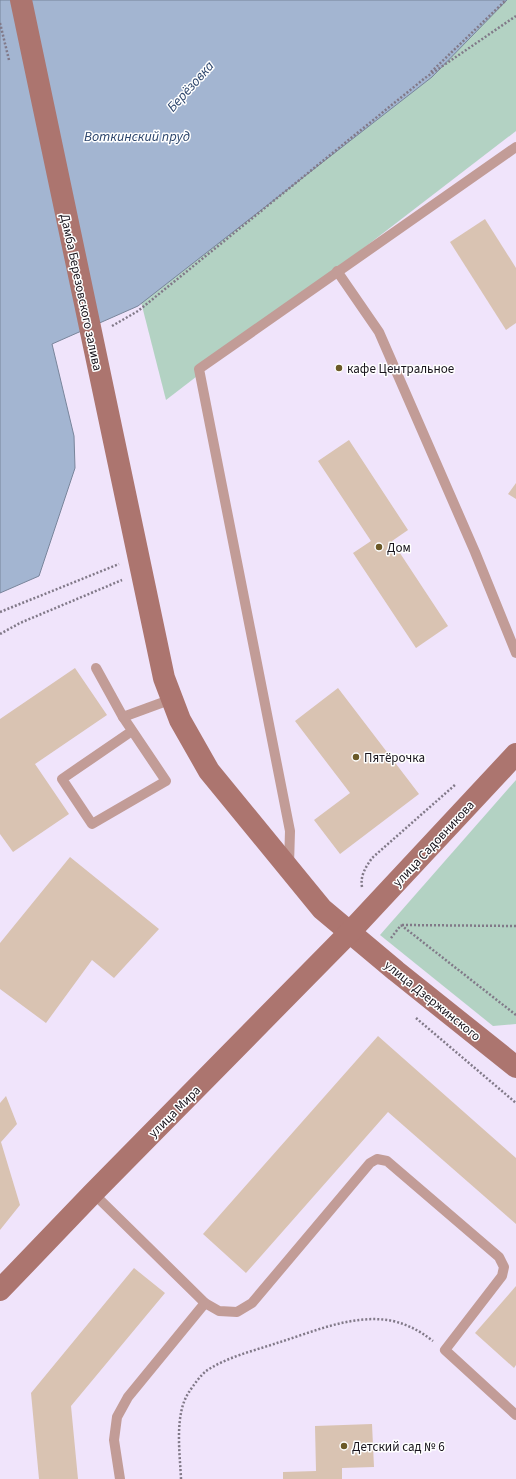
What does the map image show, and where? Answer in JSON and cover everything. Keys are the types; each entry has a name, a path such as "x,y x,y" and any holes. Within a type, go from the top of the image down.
{"main road":[{"name":"Дамба Березовского залива","path":"21,0 136,581 164,678 172,699"},
{"name":"улица Дзержинского","path":"172,699 180,720 209,770 322,909 349,933 516,1067"},
{"name":"улица Садовникова","path":"349,933 516,754"},
{"name":"улица Мира","path":"0,1290 349,933"}],"lane":[{"path":"288,869 290,831 199,369 516,147"},
{"path":"337,271 379,332 475,552 516,653"},
{"path":"96,668 123,718 132,731 166,781 92,824 62,779 132,731"},
{"path":"123,718 172,699"},
{"path":"93,1194 205,1304 219,1311 237,1312 252,1304 370,1163 377,1159 387,1161 499,1257 504,1267 502,1276 445,1350 516,1414"},
{"path":"120,1479 114,1440 117,1417 128,1397 205,1304"}],"path":[{"path":"426,78 506,0"},
{"path":"107,329 138,311 426,78 516,16"},
{"path":"0,612 123,562"},
{"path":"0,634 32,618 136,581"},
{"path":"366,892 362,887 361,880 365,869 372,858 458,782"},
{"path":"516,926 401,925 516,1014"},
{"path":"411,1013 516,1103"},
{"path":"182,1479 179,1440 180,1417 188,1394 206,1372 235,1356 335,1325 364,1320 392,1321 419,1330 445,1350"}],"green space":[{"path":"64,0 516,0 516,131 166,400"},
{"path":"516,780 516,1024 493,1026 380,935"}],"water":[{"name":"Воткинский пруд","path":"0,0 507,0 432,77 138,306 52,344 74,436 75,468 39,576 0,593"}],"building":[{"path":"485,219 516,268 516,323 506,330 450,242"},
{"name":"Дом","path":"349,440 408,530 392,541 448,626 416,648 353,553 371,541 318,461"},
{"path":"516,483 516,499 508,494"},
{"path":"75,668 107,715 35,764 69,814 13,852 0,834 0,719"},
{"name":"Пятёрочка","path":"338,688 419,794 340,854 314,820 350,793 295,721"},
{"path":"70,857 159,929 114,978 92,960 46,1023 0,989 0,943"},
{"path":"378,1036 516,1158 516,1224 388,1112 246,1273 203,1234"},
{"path":"6,1096 17,1124 1,1142 20,1205 0,1230 0,1103"},
{"path":"134,1268 165,1293 71,1406 78,1479 39,1479 31,1393"},
{"path":"516,1286 516,1365 514,1368 475,1333"},
{"name":"Детский сад № 6","path":"372,1424 374,1467 342,1468 342,1479 283,1479 283,1472 316,1471 315,1426"}],"place":[{"name":"кафе Центральное","path":"339,368"},
{"name":"Дом","path":"379,547"},
{"name":"Пятёрочка","path":"356,757"},
{"name":"Детский сад № 6","path":"344,1446"}],"water label":[{"name":"Берёзовка","path":"190,86"}]}
